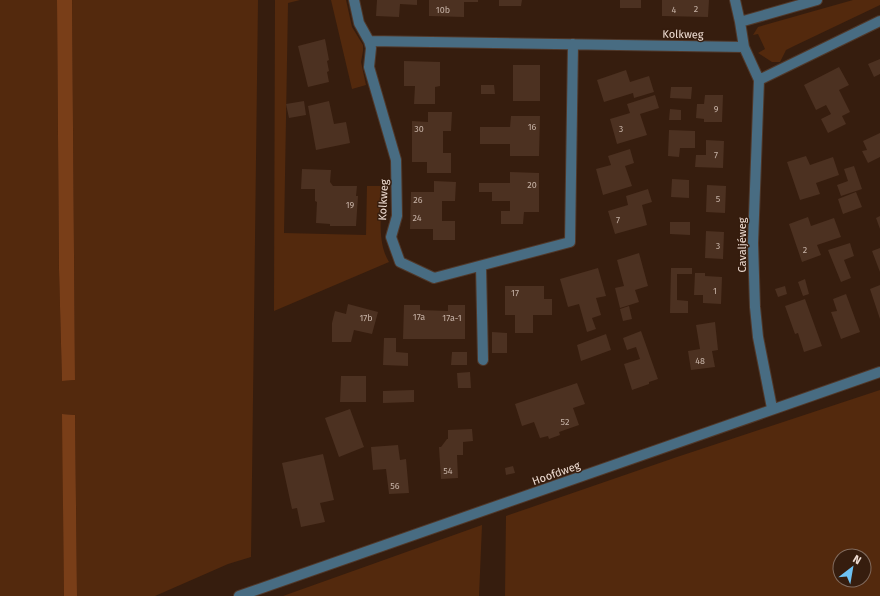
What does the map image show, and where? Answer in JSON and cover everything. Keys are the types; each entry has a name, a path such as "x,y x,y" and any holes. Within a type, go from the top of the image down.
{"street":[{"path":"354,0 359,23 369,41"},
{"name":"Cavaljéweg","path":"735,0 744,46 759,80 754,217 755,307 758,336 772,408"},
{"path":"740,22 818,0"},
{"path":"759,80 880,21"},
{"name":"Kolkweg","path":"573,44 570,242 434,278 400,262 391,237 397,216 396,160 369,67 368,62 371,48 369,41 744,46"},
{"path":"481,266 483,360"},
{"name":"Hoofdweg","path":"239,596 485,511 772,408 880,372"}],"shaded area":[{"path":"0,0 57,0 59,269 62,381 75,380 72,0 258,0 251,557 228,564 155,596 77,596 75,415 63,414 64,596 0,596"},
{"path":"57,0 72,0 75,380 62,381 59,269"},
{"path":"275,0 300,0 288,3 284,233 366,235 367,186 382,186 381,235 382,245 389,262 274,311"},
{"path":"331,0 346,0 352,27 363,45 361,62 366,85 352,89"},
{"path":"853,0 880,0 880,5 786,50 780,62 772,62 758,53 765,49 758,34 753,35 758,27"},
{"path":"880,390 880,596 505,596 506,516 677,457"},
{"path":"62,414 75,415 77,596 64,596"},
{"path":"482,525 479,596 283,596"}],"building":[{"path":"377,0 417,0 417,5 400,4 399,17 376,16"},
{"path":"429,0 478,0 478,2 464,2 464,17 429,16"},
{"path":"499,0 522,0 521,6 499,6"},
{"path":"620,0 641,0 641,8 620,8"},
{"path":"662,0 709,0 708,17 662,16"},
{"path":"325,39 329,60 327,61 329,71 327,72 329,82 308,87 298,46"},
{"path":"880,59 880,74 874,77 868,64"},
{"path":"404,61 440,62 440,86 435,87 435,104 414,104 415,86 404,86"},
{"path":"513,65 540,65 540,101 513,101"},
{"path":"839,67 849,85 839,90 850,112 842,116 846,124 828,133 821,119 831,114 826,105 816,110 804,85"},
{"path":"626,70 630,82 649,76 654,92 634,98 633,93 604,102 597,80"},
{"path":"481,85 494,85 495,94 481,94"},
{"path":"671,87 692,87 691,99 670,98"},
{"path":"655,95 659,108 640,114 647,135 617,144 610,119 630,113 627,104"},
{"path":"705,95 723,95 722,122 704,122 704,119 696,118 697,104 704,104"},
{"path":"304,101 306,115 289,118 286,104"},
{"path":"329,101 334,124 346,122 350,143 316,150 308,106"},
{"path":"670,109 681,110 681,120 669,120"},
{"path":"428,112 452,112 451,131 443,131 443,153 451,153 451,173 427,173 427,162 412,162 412,121 428,122"},
{"path":"511,116 540,116 539,156 510,156 510,144 480,144 480,127 510,127"},
{"path":"669,130 695,131 695,148 680,148 679,157 668,156"},
{"path":"880,133 880,157 868,163 862,151 867,150 863,141"},
{"path":"706,140 724,141 723,168 695,167 696,155 706,155"},
{"path":"630,149 634,163 625,166 632,186 603,195 596,169 611,165 608,156"},
{"path":"806,156 810,165 833,157 839,175 816,183 820,194 800,200 787,162"},
{"path":"854,166 862,189 841,196 837,185 848,181 844,169"},
{"path":"302,169 331,170 330,182 333,186 357,186 356,196 358,196 356,226 330,226 330,224 316,223 317,202 315,201 315,189 301,189"},
{"path":"510,172 539,173 539,212 524,212 523,224 501,224 501,211 510,211 510,201 492,201 492,192 479,192 479,183 510,183"},
{"path":"672,179 689,180 689,198 671,197"},
{"path":"434,181 456,182 455,201 442,201 442,221 455,221 455,240 433,240 433,229 410,229 411,192 434,192"},
{"path":"707,185 726,186 725,213 706,212"},
{"path":"648,189 652,202 642,205 647,225 615,234 608,211 628,205 626,196"},
{"path":"856,192 862,207 843,214 838,199"},
{"path":"880,216 880,229 876,218"},
{"path":"808,217 811,226 834,218 841,237 817,245 821,255 802,262 789,224"},
{"path":"670,222 690,222 690,235 670,234"},
{"path":"706,231 724,232 723,259 705,258"},
{"path":"850,243 854,256 844,260 851,278 841,282 828,250"},
{"path":"880,248 880,272 872,251"},
{"path":"639,253 648,286 635,290 639,302 620,308 615,288 624,286 617,260"},
{"path":"598,268 606,296 596,298 601,315 592,318 596,329 587,332 579,304 568,307 560,279"},
{"path":"671,268 692,268 692,274 677,274 677,300 688,301 688,313 670,313"},
{"path":"695,273 705,273 705,276 722,277 721,304 703,303 703,295 694,295"},
{"path":"805,279 809,294 803,296 798,282"},
{"path":"880,285 880,319 870,289"},
{"path":"505,286 544,286 544,299 552,299 552,315 533,315 533,333 515,333 515,315 505,315"},
{"path":"785,286 787,294 778,297 775,289"},
{"path":"846,294 860,332 841,339 831,312 837,311 833,299"},
{"path":"805,299 822,346 804,352 798,333 795,334 785,306"},
{"path":"348,304 378,312 372,334 354,330 351,342 332,342 332,323 335,311 346,314"},
{"path":"404,305 420,305 420,310 448,311 448,305 465,305 465,339 403,339"},
{"path":"629,306 632,319 623,321 620,309"},
{"path":"715,322 718,350 712,351 715,367 691,370 688,351 700,349 696,325"},
{"path":"641,331 658,379 632,390 624,364 640,359 636,347 627,350 623,338"},
{"path":"492,332 507,333 507,353 492,353"},
{"path":"606,334 611,350 581,361 577,345"},
{"path":"384,338 396,338 396,352 408,353 408,366 383,365"},
{"path":"452,352 467,352 467,365 451,365"},
{"path":"470,372 471,388 458,388 457,373"},
{"path":"341,376 366,376 366,402 340,402"},
{"path":"577,383 585,404 573,408 579,425 559,432 560,435 549,439 548,436 540,438 534,422 522,426 515,404"},
{"path":"414,390 414,402 383,403 383,391"},
{"path":"350,409 364,447 339,457 325,418"},
{"path":"472,429 473,441 463,442 463,455 457,455 458,478 441,479 439,447 441,447 448,439 448,430"},
{"path":"398,445 400,460 406,459 409,493 389,494 386,469 373,470 371,447"},
{"path":"323,454 334,500 320,503 325,522 301,527 297,508 292,509 282,463"},
{"path":"513,466 515,473 506,475 505,468"}]}
